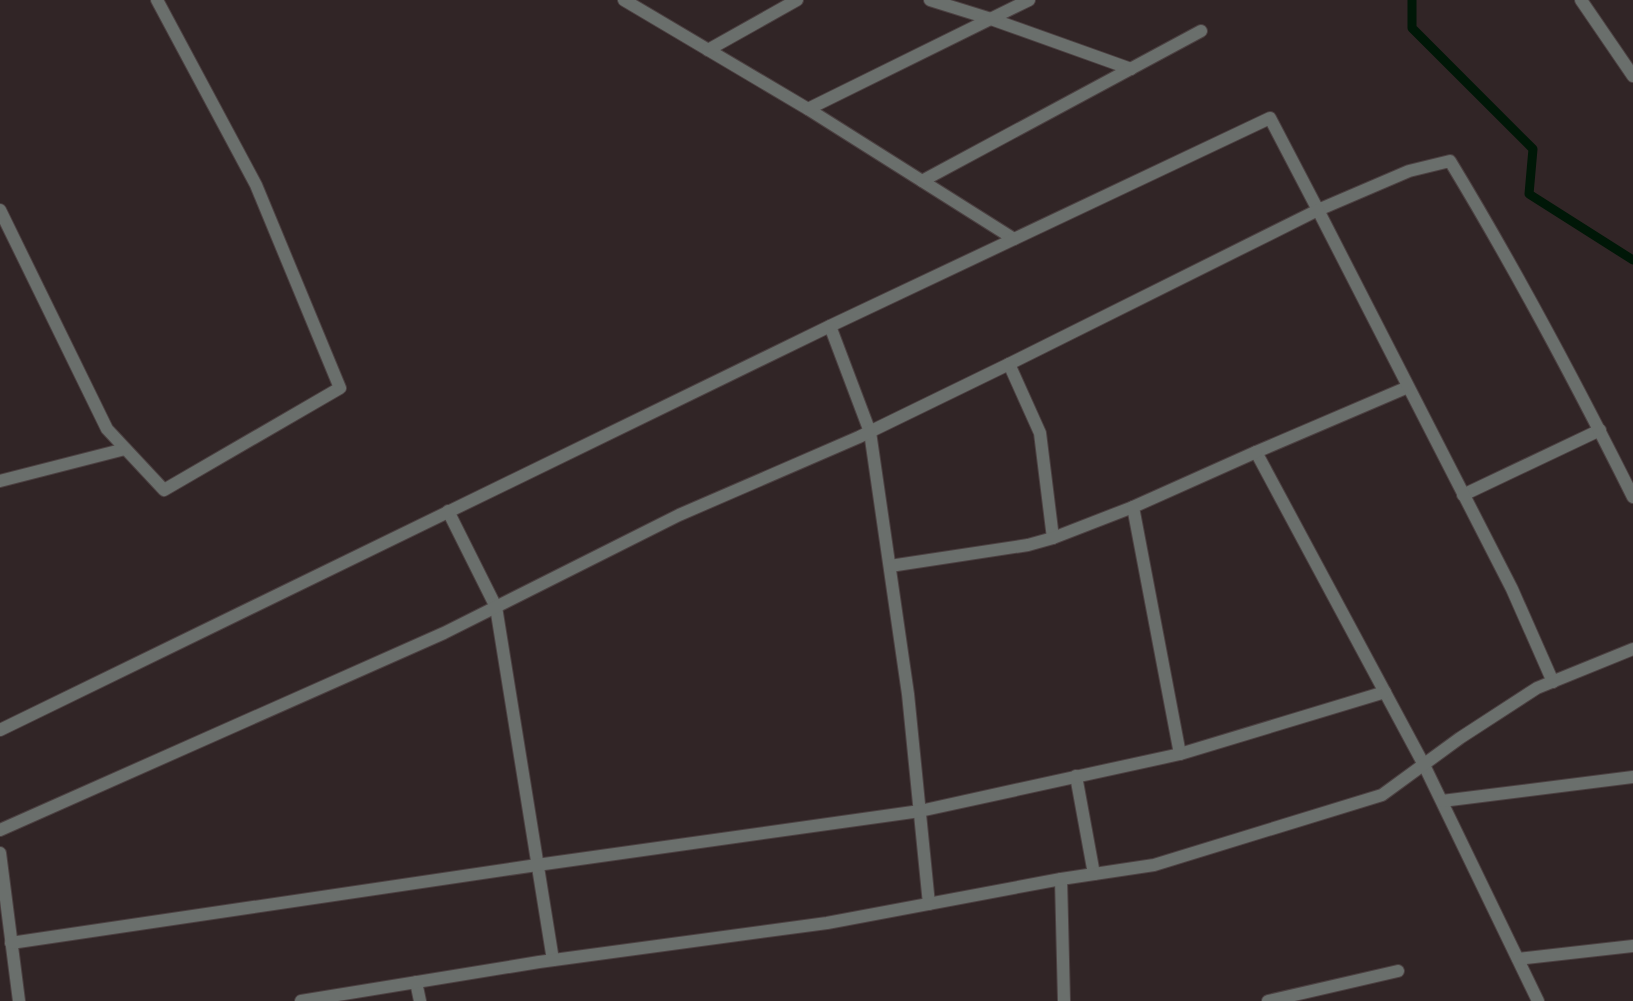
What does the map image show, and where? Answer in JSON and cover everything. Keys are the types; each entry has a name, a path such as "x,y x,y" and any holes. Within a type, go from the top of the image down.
{"street":[{"path":"0,210 106,429 164,490 340,388 256,185 157,0"},
{"path":"624,0 808,110 1014,239"},
{"path":"708,50 797,0"},
{"path":"930,0 991,19 1131,69"},
{"path":"808,110 1029,0"},
{"path":"1581,0 1633,76"},
{"path":"922,181 1201,31"},
{"path":"0,730 830,326 1270,118 1512,589 1553,682"},
{"path":"0,830 444,633 679,515 870,432 1318,210 1409,171 1450,161 1490,226 1600,430 1633,497"},
{"path":"830,326 870,432 908,694 929,904"},
{"path":"1009,364 1040,433 1052,538"},
{"path":"890,566 1028,545 1052,538 1133,507 1408,387"},
{"path":"1463,495 1600,430"},
{"path":"0,481 125,449"},
{"path":"1256,452 1424,764 1538,1001"},
{"path":"1133,507 1180,754"},
{"path":"448,511 496,607 553,960"},
{"path":"301,1001 553,960 827,923 1061,879 1154,865 1382,794 1460,738 1537,688 1633,649"},
{"path":"11,943 537,865 920,811 1180,754 1385,692"},
{"path":"1076,776 1094,874"},
{"path":"1442,801 1633,778"},
{"path":"0,854 19,1001"},
{"path":"1061,879 1064,1001"},
{"path":"1518,959 1633,946"},
{"path":"1268,1001 1398,970"},
{"path":"416,982 420,1001"}],"waterway":[{"path":"1412,0 1412,28 1533,149 1529,194 1633,260"}]}
